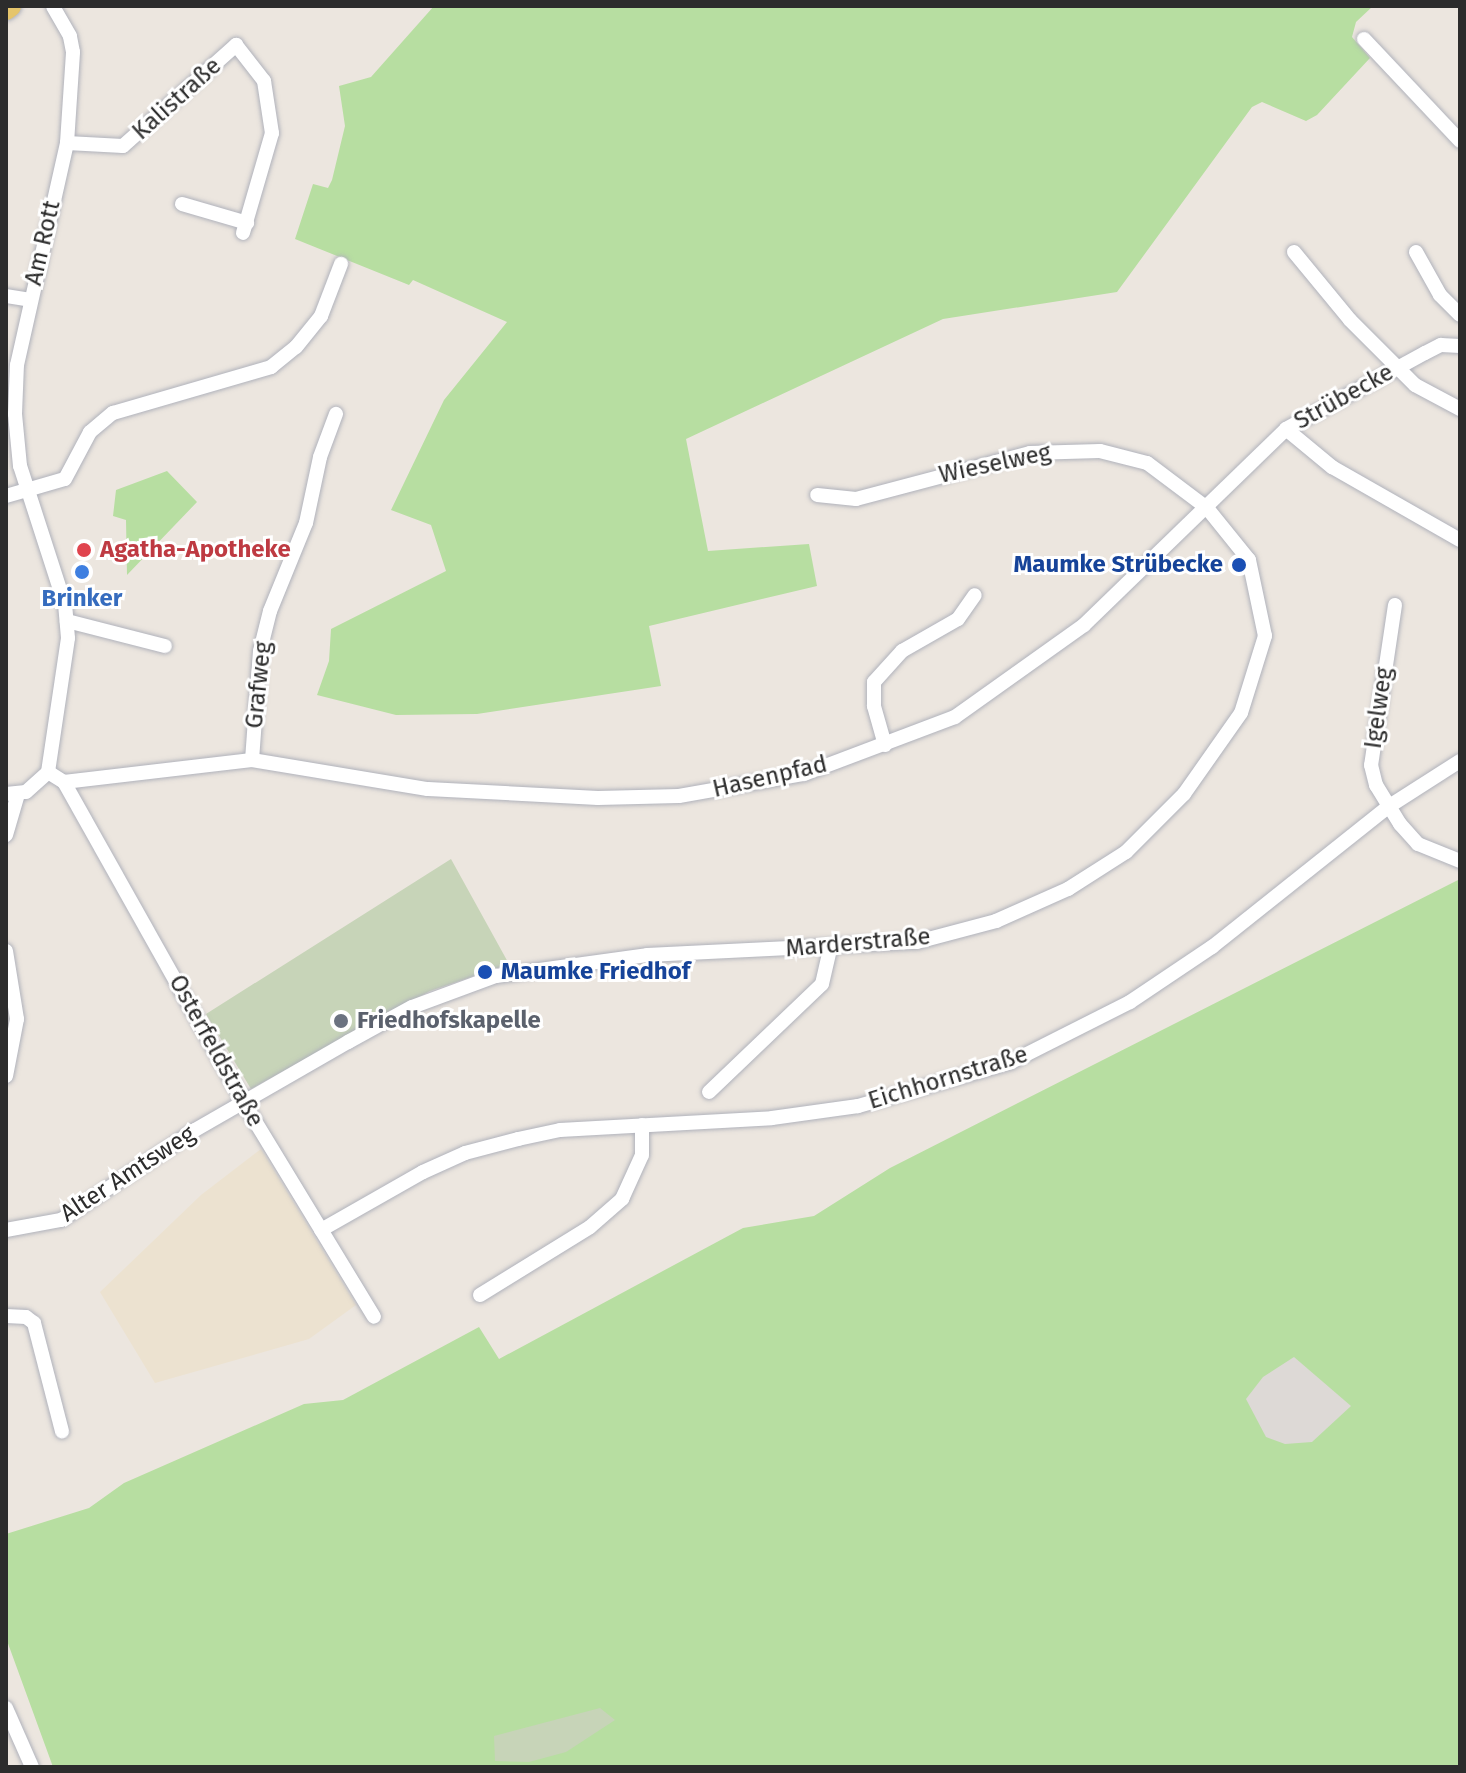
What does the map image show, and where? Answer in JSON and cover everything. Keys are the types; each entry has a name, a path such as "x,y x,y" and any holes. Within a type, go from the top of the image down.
{"street":[{"name":"Am Rott","path":"48,772 67,621 28,490 15,414 17,365 67,143 73,52 70,36 53,6"},
{"path":"1364,39 1460,141"},
{"name":"Kalistraße","path":"67,143 123,146 236,45 264,81 271,105 272,133 245,228 182,204"},
{"path":"1294,252 1350,320 1415,385 1460,409"},
{"path":"1416,252 1440,295 1460,315"},
{"path":"6,496 65,479 90,432 113,413 271,367 296,347 321,316 341,264"},
{"path":"6,296 30,300"},
{"name":"Strübecke","path":"1207,508 1286,429 1441,345 1460,346"},
{"name":"Grafweg","path":"64,782 252,760 264,638 306,523 320,457 336,414"},
{"path":"1286,429 1332,467 1460,540"},
{"name":"Wieselweg","path":"817,495 856,499 962,468 1070,450 1147,463 1207,508"},
{"name":"Hasenpfad","path":"252,760 428,789 612,798 679,796 762,783 885,745 955,717 1023,673 1084,625 1207,508"},
{"name":"Marderstraße","path":"244,1103 412,1007 496,976 634,956 917,942 996,921 1107,866 1184,794 1241,713 1264,650 1258,585 1249,560 1207,508"},
{"path":"885,745 874,706 874,682 902,651 958,619 975,595"},
{"name":"Igelweg","path":"1395,605 1371,765 1388,807 1418,844 1460,861"},
{"path":"67,621 165,646"},
{"name":"Eichhornstraße","path":"321,1230 465,1153 560,1130 772,1118 858,1106 1011,1062 1130,1002 1212,947 1388,807 1460,761"},
{"path":"6,835 12,794 48,772 64,782"},
{"name":"Osterfeldstraße","path":"64,782 244,1103 374,1317"},
{"path":"709,1092 822,984 830,948"},
{"path":"6,951 15,980 17,1019 6,1076"},
{"name":"Alter Amtsweg","path":"6,1230 61,1220 131,1170 244,1103"},
{"path":"480,1295 590,1227 622,1199 642,1155 642,1125"},
{"path":"6,1316 26,1317 34,1323 62,1431"},
{"path":"6,1708 32,1767"}],"shaded area":[{"path":"261,1149 356,1305 309,1339 155,1383 100,1292 201,1195"},
{"path":"1294,1357 1351,1406 1312,1442 1285,1444 1266,1437 1246,1399 1263,1377"}],"green space":[{"path":"434,6 1373,6 1356,22 1352,37 1370,58 1317,115 1306,121 1262,102 1252,107 1117,292 943,319 686,439 708,551 809,544 817,586 649,626 661,686 477,714 396,715 317,695 329,661 331,629 446,571 431,525 391,510 444,400 507,322 413,280 409,285 295,239 313,184 328,188 332,180 345,126 339,86 371,77"},
{"path":"167,471 197,502 127,575 126,520 113,516 116,490"},
{"path":"451,859 509,964 430,991 251,1089 206,1014"},
{"path":"1460,879 1460,1767 53,1767 6,1638 6,1534 89,1508 124,1483 304,1404 343,1400 479,1327 499,1359 743,1228 814,1216 890,1168"},
{"path":"600,1708 615,1720 566,1752 529,1762 495,1761 494,1736"}],"place":[{"name":"Agatha-Apotheke","path":"84,550"},
{"name":"Maumke Strübecke","path":"1239,565"},
{"name":"Brinker","path":"82,572"},
{"name":"Maumke Friedhof","path":"485,972"},
{"name":"Friedhofskapelle","path":"341,1021"}]}
